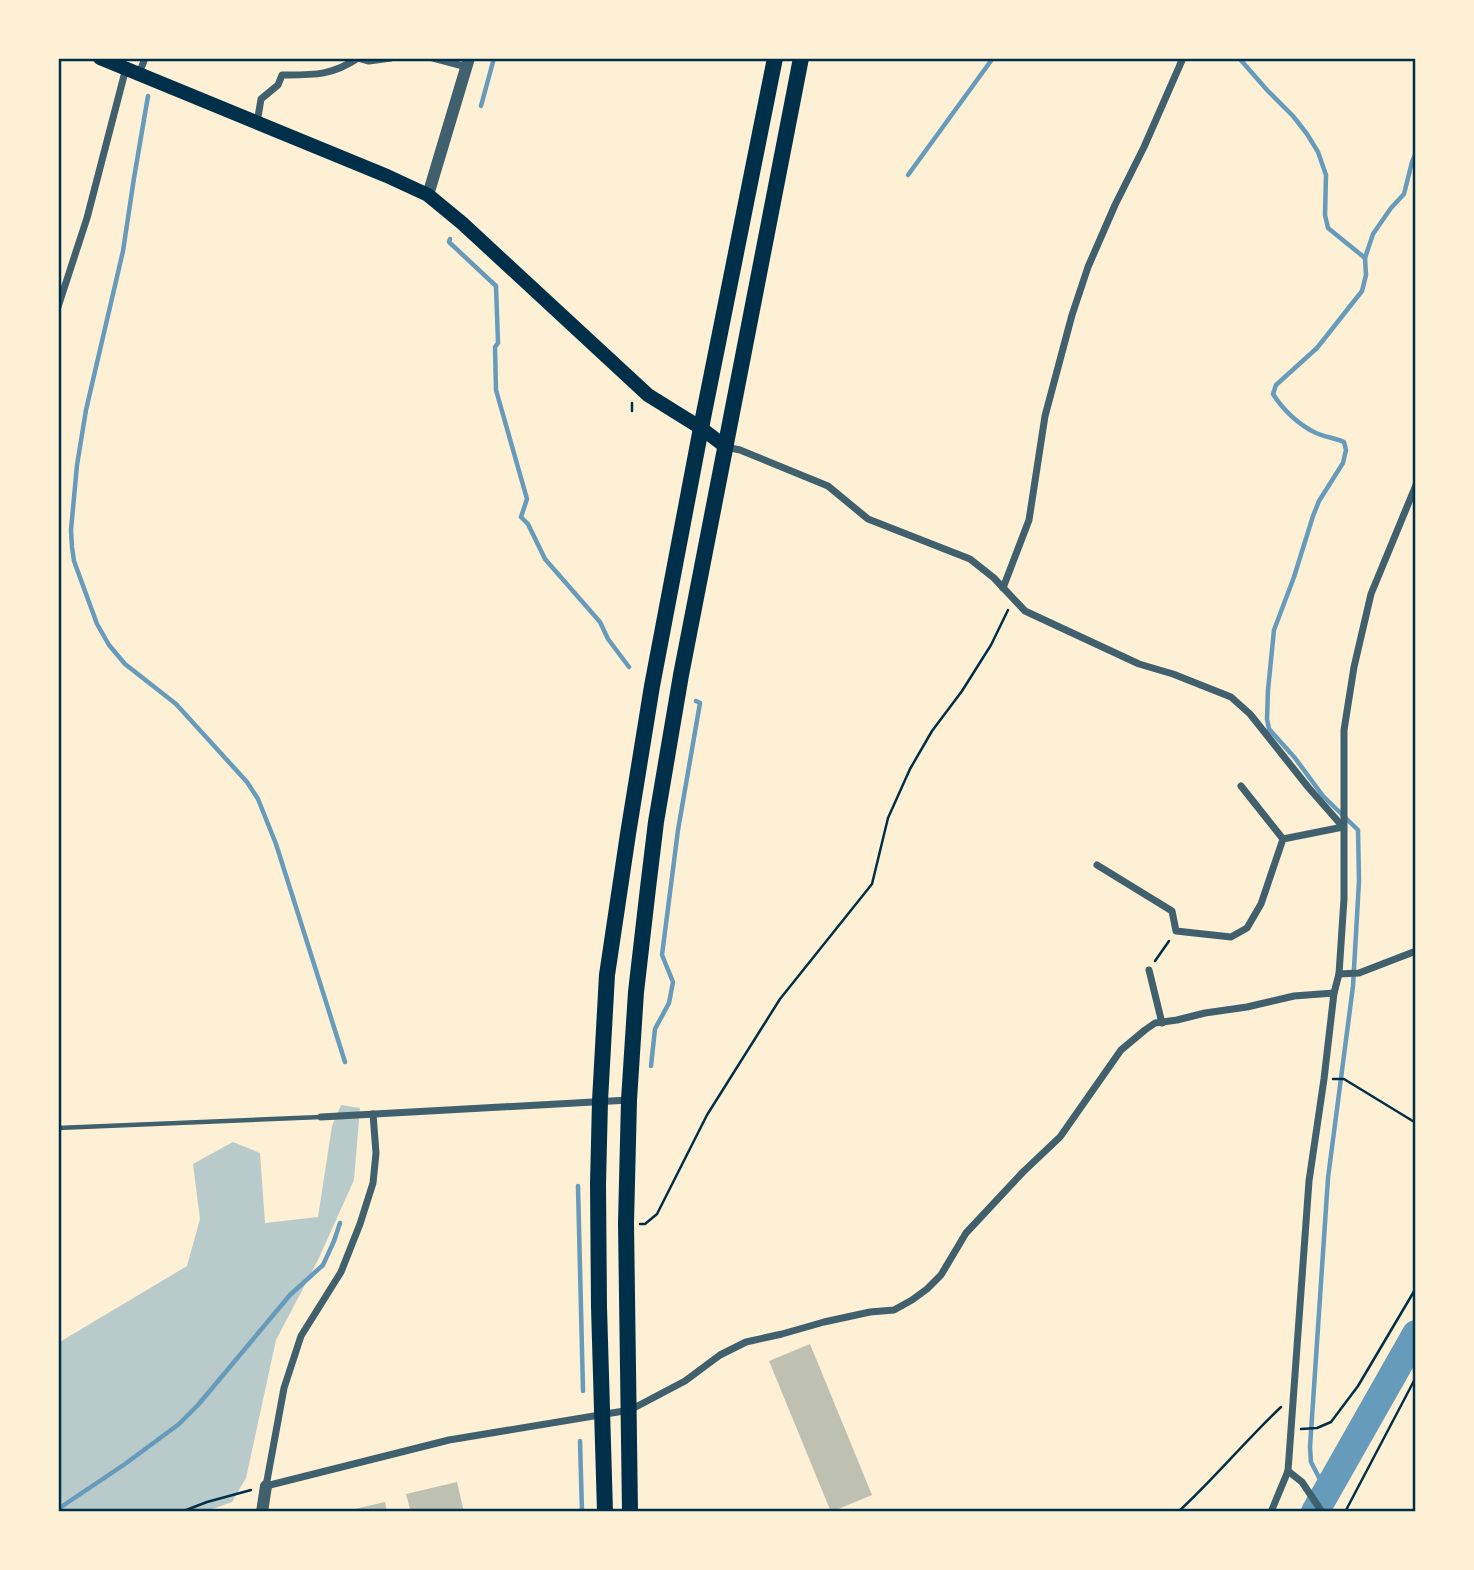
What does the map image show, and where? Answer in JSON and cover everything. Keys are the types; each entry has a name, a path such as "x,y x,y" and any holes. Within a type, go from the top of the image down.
{"highway":[{"path":"605,1512 598,1184 607,975 652,686 775,58"},
{"path":"631,1512 626,1223 629,1100 636,992 656,822 681,675 801,58"}],"main road":[{"path":"100,58 428,195 462,223 648,395 726,447"}],"street":[{"path":"58,307 132,71 145,58"},
{"path":"257,123 261,99 278,85 282,75 316,75 342,68 358,58 369,61 391,58"},
{"path":"428,195 468,62 433,58"},
{"path":"1006,591 1029,520 1045,416 1084,279 1183,58"},
{"path":"726,447 740,450 828,486 868,519 970,559 994,578 1025,611 1139,664 1173,674 1230,697 1250,715 1343,827"},
{"path":"1272,1512 1288,1471 1309,1181 1334,993 1342,973 1344,730 1354,667 1371,594 1416,485"},
{"path":"1241,786 1283,839"},
{"path":"1283,839 1343,827"},
{"path":"1097,865 1172,911 1176,931 1231,937 1247,928 1261,904 1283,839"},
{"path":"1342,973 1359,974 1416,951"},
{"path":"1149,970 1162,1023"},
{"path":"265,1486 449,1440 629,1410 685,1381 720,1355 746,1342 870,1312 894,1310 928,1289 941,1275 966,1233 1060,1137 1121,1050 1145,1030 1155,1023 1294,996 1334,993"},
{"path":"321,1117 629,1100"},
{"path":"262,1512 284,1388 301,1336 341,1272 373,1184 376,1153 373,1114"},
{"path":"1288,1471 1302,1482 1322,1512"}],"lane":[{"path":"58,1128 321,1117"}],"path":[{"path":"632,403 632,411"},
{"path":"626,1223 645,1224 657,1214 707,1115 780,999 872,884 888,818 909,769 932,730 991,645 1008,611 1006,591"},
{"path":"1149,970 1176,931"},
{"path":"1324,1079 1344,1079 1416,1123"},
{"path":"1300,1429 1317,1428 1331,1422 1358,1386 1416,1288"},
{"path":"1345,1512 1416,1377"},
{"path":"1178,1512 1294,1394"},
{"path":"181,1512 265,1486"}],"shaded area":[{"path":"341,1105 360,1108 354,1180 318,1260 276,1340 246,1478 232,1502 204,1512 58,1512 58,1343 187,1266 200,1219 193,1164 233,1142 260,1153 265,1223 318,1217 332,1126"}],"building":[{"path":"810,1344 872,1495 831,1512 769,1361"},
{"path":"457,1482 464,1512 401,1512 410,1509 406,1494"},
{"path":"385,1502 387,1512 346,1512 346,1511"}],"waterway":[{"path":"481,106 494,58"},
{"path":"908,175 993,58"},
{"path":"1239,58 1307,134 1318,152 1326,175 1325,215 1328,228 1365,258"},
{"path":"148,96 123,251 86,410 77,465 71,530 74,561 97,624 109,645 125,664 176,704 247,782 258,799 276,844 345,1062"},
{"path":"1327,1493 1311,1462 1310,1447 1328,1178 1353,986 1359,881 1358,830 1323,796 1269,729 1267,719 1274,630 1313,516 1319,501 1343,463 1346,450 1344,442 1316,433 1298,421 1273,394 1276,385 1317,348 1362,291 1366,275 1365,258 1373,234 1404,194 1416,152"},
{"path":"450,239 449,242 496,286 496,390 527,499 521,517 528,524 545,559 600,622 608,639 629,667"},
{"path":"651,1066 655,1029 669,1003 673,982 662,955 678,830 700,703 696,701"},
{"path":"578,1186 583,1391"},
{"path":"58,1509 179,1424 198,1405 290,1295 323,1265 340,1223"},
{"path":"1315,1512 1416,1334"},
{"path":"580,1441 582,1512"}]}
